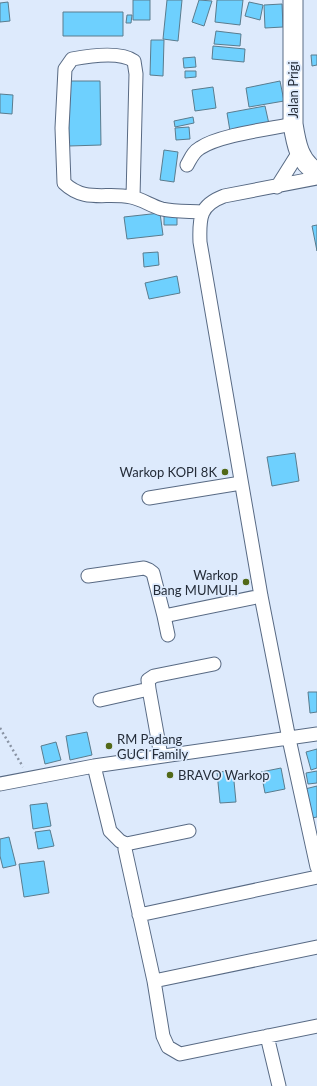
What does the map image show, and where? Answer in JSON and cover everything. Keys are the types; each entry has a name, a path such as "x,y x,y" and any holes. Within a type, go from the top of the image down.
{"street":[{"name":"Jalan Prigi","path":"293,0 293,124 299,152 309,167 317,172"},
{"path":"133,197 136,74 134,60 127,56 92,56 72,59 65,69 62,128 64,183 70,189 80,194 133,197 163,210 202,212"},
{"path":"188,165 192,155 199,148 213,141 293,124"},
{"path":"277,187 299,152"},
{"path":"317,178 277,187 224,196 210,201 202,212 199,226 200,242 261,596 289,739 317,867"},
{"path":"149,498 241,483"},
{"path":"88,576 144,568 149,570 153,574 168,635"},
{"path":"164,616 261,596"},
{"path":"161,756 148,680 154,676 214,664"},
{"path":"100,700 149,689"},
{"path":"0,784 94,766 317,734"},
{"path":"94,766 110,831 120,841 126,844 189,831"},
{"path":"126,844 125,853 154,981 163,1036 168,1047 180,1054 317,1026"},
{"path":"139,915 317,877"},
{"path":"154,981 317,947"},
{"path":"268,1036 279,1086"}],"path":[{"path":"0,728 30,778"}],"building":[{"path":"133,0 150,0 150,20 133,20"},
{"path":"167,0 182,0 178,41 163,39"},
{"path":"199,0 212,1 204,26 192,22"},
{"path":"217,0 243,0 240,25 215,22"},
{"path":"8,2 10,21 0,22 0,3"},
{"path":"249,2 263,5 260,20 245,16"},
{"path":"282,4 283,27 265,28 264,5"},
{"path":"63,12 123,12 123,36 63,36"},
{"path":"127,15 132,15 131,23 126,23"},
{"path":"216,31 241,34 240,46 214,44"},
{"path":"151,40 164,40 163,76 150,75"},
{"path":"213,46 245,49 244,62 212,59"},
{"path":"311,55 317,55 317,65 312,66"},
{"path":"195,57 196,67 184,68 183,58"},
{"path":"185,71 196,71 196,77 185,78"},
{"path":"68,81 100,81 101,145 69,146"},
{"path":"280,81 284,101 249,107 246,88"},
{"path":"213,87 216,108 195,111 192,90"},
{"path":"0,94 13,95 12,114 0,113"},
{"path":"265,106 269,124 230,131 227,113"},
{"path":"193,117 194,123 175,127 174,121"},
{"path":"189,127 190,139 176,140 175,128"},
{"path":"164,150 178,152 174,182 160,180"},
{"path":"160,213 163,235 127,239 124,217"},
{"path":"164,213 177,213 177,225 164,225"},
{"path":"317,225 317,251 312,226"},
{"path":"158,252 159,265 144,267 143,253"},
{"path":"177,276 180,293 149,299 145,283"},
{"path":"295,453 299,481 272,486 267,457"},
{"path":"308,692 317,692 317,712 310,713"},
{"path":"87,732 92,755 70,760 66,736"},
{"path":"56,742 61,760 45,764 41,746"},
{"path":"317,749 317,768 311,770 306,752"},
{"path":"281,768 285,789 265,793 261,772"},
{"path":"233,771 236,802 220,803 217,772"},
{"path":"317,771 317,783 308,784 306,773"},
{"path":"317,786 317,817 312,818 305,789"},
{"path":"47,803 51,826 33,829 30,805"},
{"path":"50,830 54,846 38,849 35,832"},
{"path":"9,837 16,865 3,868 0,856 0,839"},
{"path":"44,861 49,893 24,897 19,864"}],"place":[{"name":"Warkop KOPI 8K","path":"225,472"},
{"name":"Warkop Bang MUMUH","path":"246,582"},
{"name":"RM Padang GUCI Family","path":"109,746"},
{"name":"BRAVO Warkop","path":"170,775"}]}
